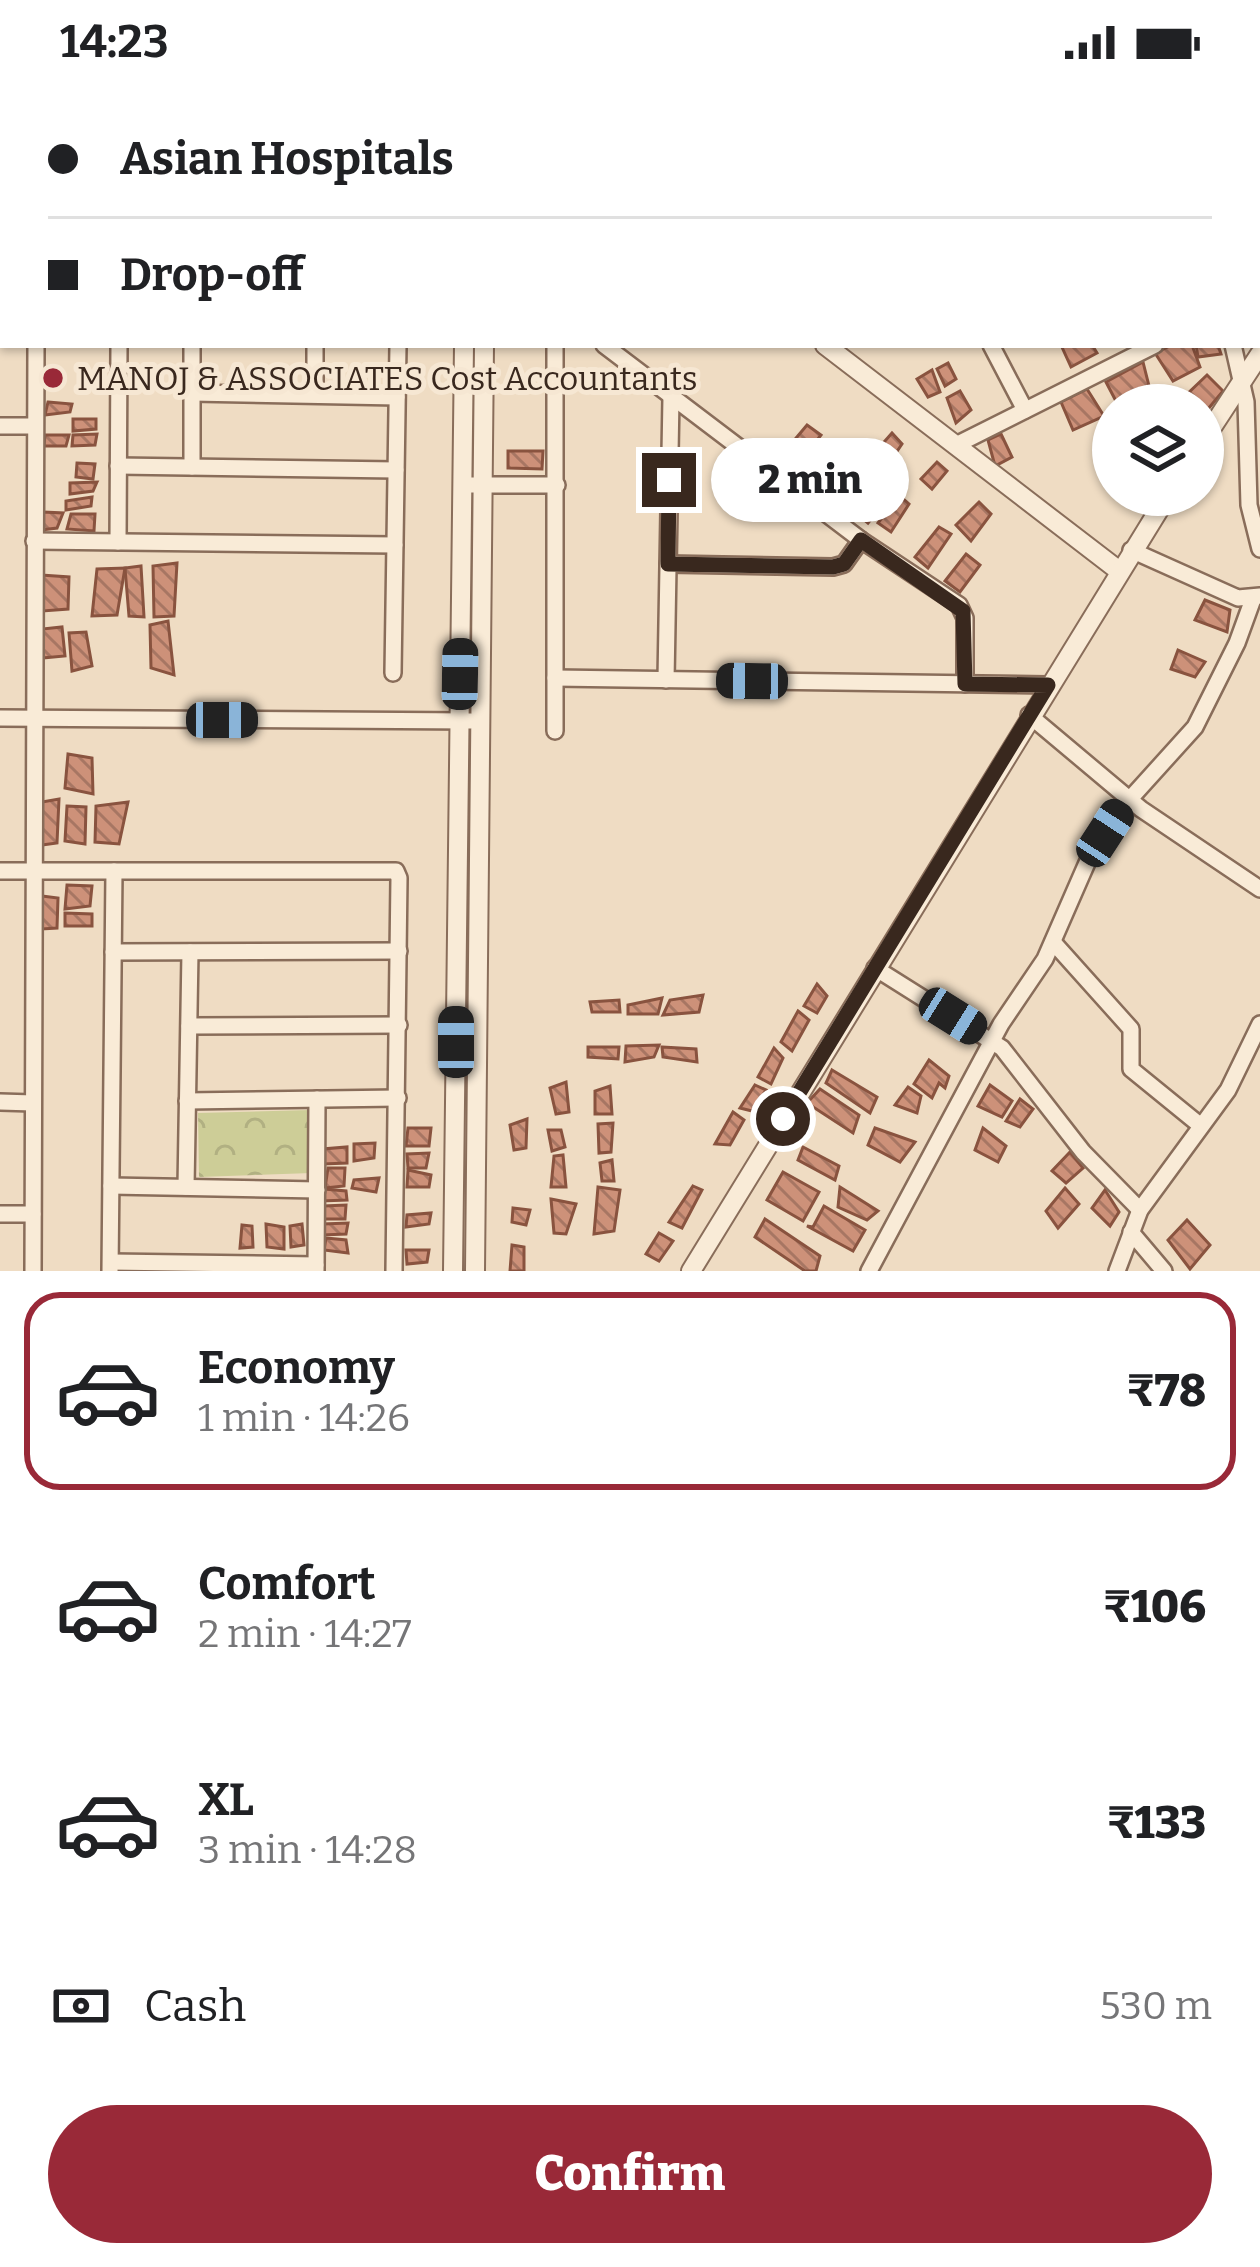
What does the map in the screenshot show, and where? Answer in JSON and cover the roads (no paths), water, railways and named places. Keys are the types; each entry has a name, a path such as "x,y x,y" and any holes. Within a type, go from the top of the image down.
{"street":[{"path":"33,1271 36,348"},
{"path":"118,542 119,348"},
{"path":"192,348 192,467"},
{"path":"315,348 315,394"},
{"path":"393,674 398,348"},
{"path":"453,1271 464,348"},
{"path":"475,1271 484,348"},
{"path":"555,731 556,348"},
{"path":"608,348 861,540 963,611 965,684"},
{"path":"829,348 1118,570"},
{"path":"993,348 1025,410"},
{"path":"956,445 1149,348"},
{"path":"1234,348 1243,381 1246,477 1260,549"},
{"path":"1224,410 1260,354"},
{"path":"192,393 397,397"},
{"path":"666,680 671,397"},
{"path":"0,425 35,426"},
{"path":"118,466 396,470"},
{"path":"462,485 556,485"},
{"path":"691,1271 1154,516"},
{"path":"668,564 833,567 844,564 861,540"},
{"path":"34,541 394,545"},
{"path":"869,1271 992,1040 1053,942 1090,856 1129,800 1196,727 1257,598 1238,598 1131,550"},
{"path":"555,678 1048,685"},
{"path":"1029,715 1129,800 1260,889"},
{"path":"0,718 483,721"},
{"path":"0,871 395,871 399,878 399,1025 394,1271"},
{"path":"114,871 110,1267 316,1268 317,1099"},
{"path":"1053,942 1131,1029 1131,1069 1201,1126"},
{"path":"113,952 399,951"},
{"path":"185,1187 190,952"},
{"path":"875,968 992,1040 1083,1152 1140,1210"},
{"path":"1117,1271 1140,1210 1228,1090 1260,1024"},
{"path":"189,1026 399,1025"},
{"path":"187,1101 398,1098"},
{"path":"0,1102 32,1103"},
{"path":"111,1186 317,1190"},
{"path":"0,1214 33,1214"},
{"path":"1131,1232 1164,1271"}],"place":[{"name":"MANOJ & ASSOCIATES Cost Accountants","path":"53,378"}]}
